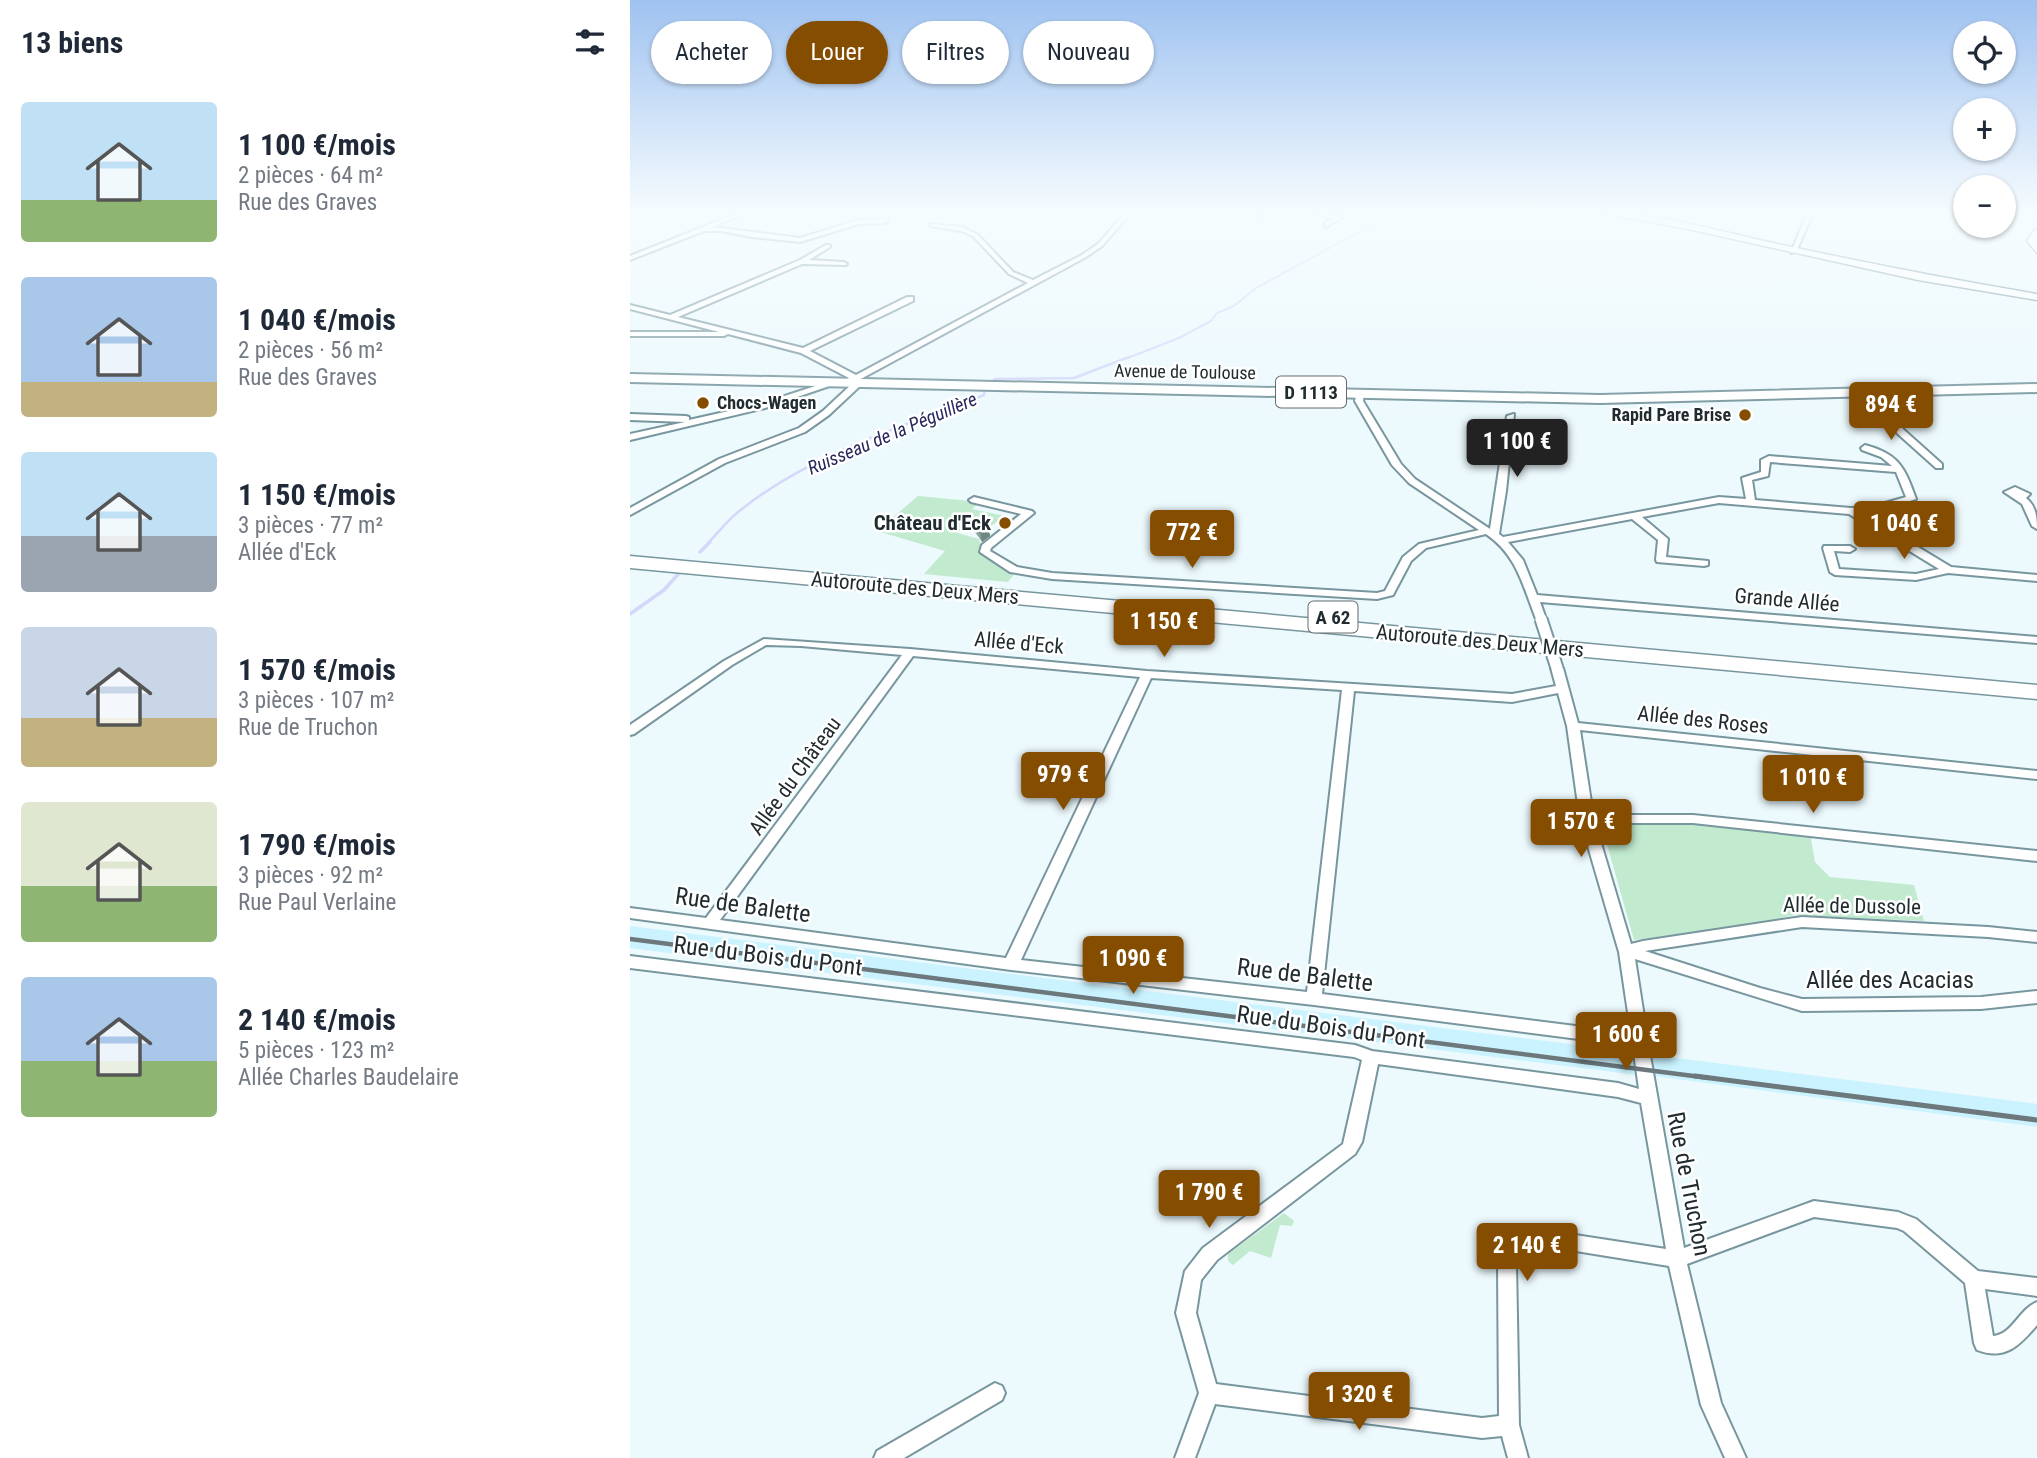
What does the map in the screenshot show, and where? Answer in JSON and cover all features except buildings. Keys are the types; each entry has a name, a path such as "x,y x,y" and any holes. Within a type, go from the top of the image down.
{"highway":[{"name":"Autoroute des Deux Mers","path":"630,552 2037,682"},
{"name":"Autoroute des Deux Mers","path":"630,562 2037,692"}],"main road":[{"name":"Avenue de Toulouse","path":"630,378 1627,399 2035,388"}],"street":[{"path":"672,316 756,281"},
{"path":"1950,281 2037,297"},
{"path":"630,437 762,406 849,381 1031,282"},
{"path":"804,351 910,299"},
{"path":"630,307 804,351 849,381"},
{"path":"630,334 734,332"},
{"path":"630,512 722,461 802,430 826,413 849,381"},
{"path":"1360,393 1359,401 1396,465 1412,481 1494,535 1518,560 1541,619"},
{"path":"1868,394 1901,432 1939,466"},
{"path":"1494,535 1500,511 1502,472 1511,416"},
{"path":"630,417 704,419"},
{"path":"974,500 1029,513 986,547 985,552 989,556 1014,570 1115,582 1377,596 1389,593 1407,559 1423,545 1635,516 1719,500 1851,511 1871,510 1911,499 1901,470 1881,451 1865,448"},
{"path":"1751,503 1747,478 1765,474 1766,460 1769,458 1901,470"},
{"path":"2021,498 2029,507 2037,526"},
{"path":"1851,511 1948,570"},
{"path":"1635,516 1663,539 1661,560 1704,563"},
{"path":"1850,548 1828,548 1835,572 1916,577 1948,570 2037,578"},
{"name":"Grande Allée","path":"1534,598 2037,640"},
{"name":"Rue de Truchon","path":"1541,619 1564,688 1573,726 1587,819 1626,952 1642,1041 1648,1098 1678,1259 1711,1405 1736,1458"},
{"name":"Allée d'Eck","path":"630,731 727,663 764,642 910,652 1147,674 1512,698 1564,688"},
{"name":"Allée du Château","path":"710,923 910,652"},
{"path":"1011,964 1147,674"},
{"path":"1314,999 1348,688"},
{"name":"Allée des Roses","path":"1573,726 2037,775"},
{"path":"1587,819 1693,819 2037,856"},
{"name":"Rue de Balette","path":"630,913 1011,964 1642,1041"},
{"name":"Allée de Dussole","path":"1626,952 1643,946 1802,922 2037,937"},
{"name":"Allée des Acacias","path":"1626,952 1654,957 1802,1005 1981,1003 2037,996"},
{"name":"Rue du Bois du Pont","path":"630,962 1282,1041 1355,1051 1371,1057 1618,1090 1648,1098"},
{"path":"1185,1458 1209,1393 1186,1313 1192,1277 1210,1254 1349,1149 1353,1142 1371,1057"},
{"path":"1518,1458 1508,1425 1507,1263 1516,1245 1530,1236 1678,1259 1815,1209 1898,1220 1910,1225 1974,1279 2037,1287"},
{"path":"1974,1279 1984,1343 1994,1347 2003,1346 2037,1311"},
{"path":"884,1458 995,1393"},
{"path":"1209,1393 1482,1428 1508,1425"}],"shaded area":[{"path":"630,926 1634,1052 1637,1075 630,948"},
{"path":"1653,1055 2037,1104 2037,1127 1654,1076"}],"green space":[{"path":"918,496 980,502 972,509 1005,516 984,531 966,526 957,533 979,539 980,543 986,545 980,554 1015,573 1008,582 924,574 945,551 877,531"},
{"path":"1697,821 1810,833 1815,862 1830,877 1914,885 1924,921 1795,915 1748,925 1634,940 1601,823"},
{"path":"1284,1213 1294,1221 1292,1226 1280,1225 1271,1258 1250,1251 1233,1265 1228,1261 1228,1254"}],"waterway":[{"name":"Ruisseau de la Péguillère","path":"1125,359 1179,338 1211,321 1217,313 1234,306 1269,281"},
{"name":"Ruisseau de la Péguillère","path":"992,382 995,379 1074,378 1129,357"},
{"name":"Ruisseau de la Péguillère","path":"708,543 737,513 798,472 858,443 984,395 985,390"},
{"name":"Ruisseau de la Péguillère","path":"700,552 710,542"},
{"name":"Ruisseau de la Péguillère","path":"630,614 664,590 681,571"}],"railway":[{"path":"630,939 1709,1078"},
{"path":"1695,1076 2037,1120"}],"place":[{"name":"Chocs-Wagen","path":"703,403"},
{"name":"Rapid Pare Brise","path":"1745,415"},
{"name":"Château d'Eck","path":"1005,523"}]}
